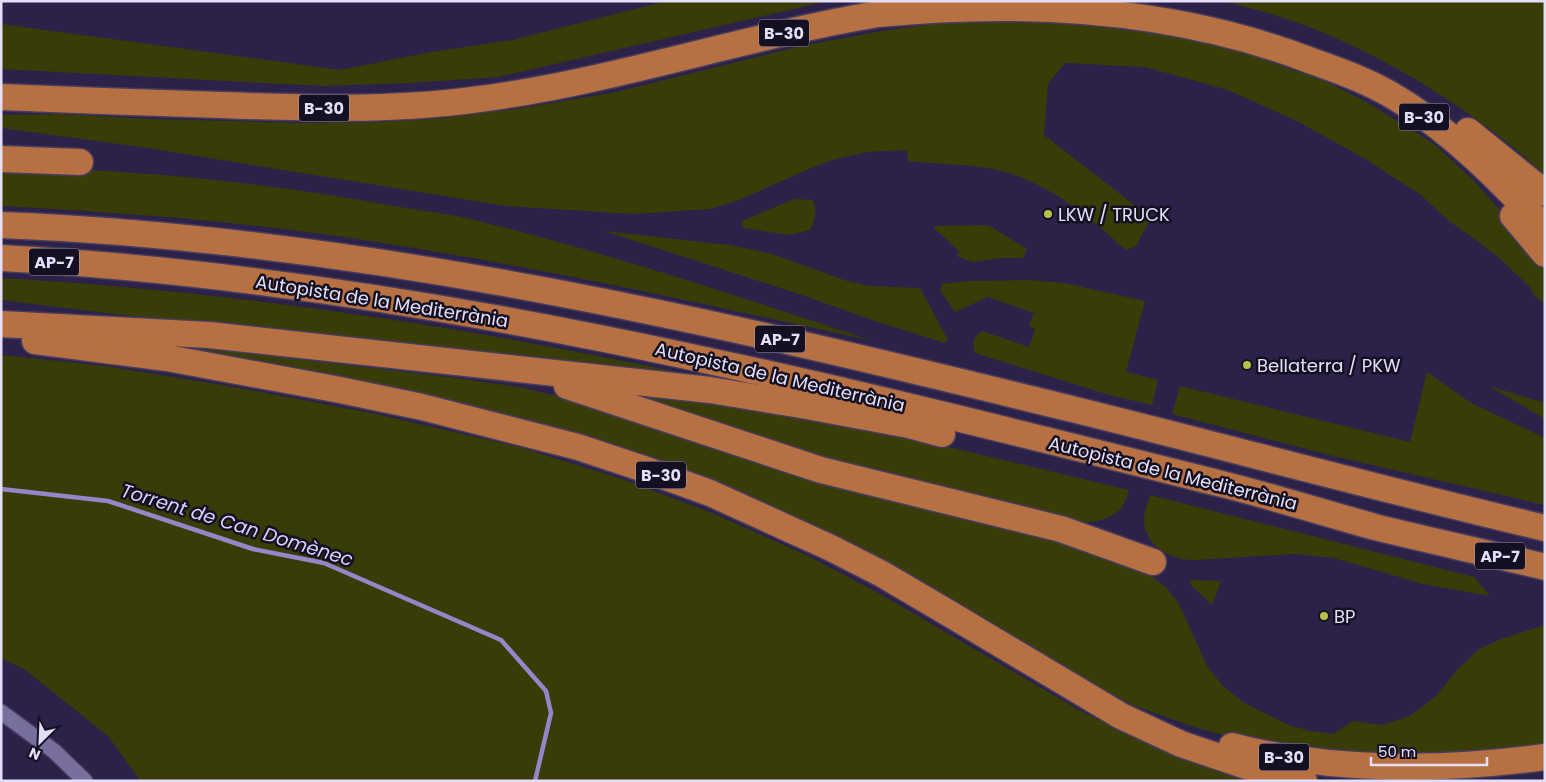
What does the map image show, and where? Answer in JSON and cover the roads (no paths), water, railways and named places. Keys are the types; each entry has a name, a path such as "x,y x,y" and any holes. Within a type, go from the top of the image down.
{"highway":[{"name":"B-30","path":"1,106 122,102 357,108 470,100 580,82 826,24 882,13 938,7 1048,4 1164,18 1222,31 1276,47 1347,74 1398,99 1419,113 1474,156 1545,228"},
{"path":"1164,18 1236,24 1267,31 1329,51 1365,66 1408,90 1446,115 1484,143 1545,194"},
{"path":"1276,47 1323,70 1374,99 1425,132 1452,153 1478,178 1545,254"},
{"path":"1,97 122,102"},
{"path":"1,141 78,157 1,159"},
{"name":"Autopista de la Mediterrània","path":"1,225 182,238 340,257 438,272 642,310 767,336 1076,410 1545,528"},
{"name":"Autopista de la Mediterrània","path":"1,258 107,266 262,282 399,301 567,331 854,393 1227,486 1375,527 1545,567"},
{"path":"1,324 209,335 710,390 909,426 1234,504 1375,527"},
{"name":"B-30","path":"1,338 167,358 249,372 422,407 578,447 710,492 822,543 882,574 1040,668 1137,715 1169,727 1249,750 1331,763 1421,766 1545,757"},
{"path":"456,363 560,384 821,470 1061,529 1152,562"},
{"path":"1040,668 1121,716 1181,744 1264,772 1304,781"}],"street":[{"path":"1,712 54,751 85,781"}],"waterway":[{"name":"Torrent de Can Domènec","path":"1,489 108,501 253,549 324,563 501,640 546,691 551,713 535,781"}],"place":[{"name":"LKW / TRUCK","path":"1048,214"},
{"name":"Bellaterra / PKW","path":"1247,365"},
{"name":"BP","path":"1324,616"}]}
